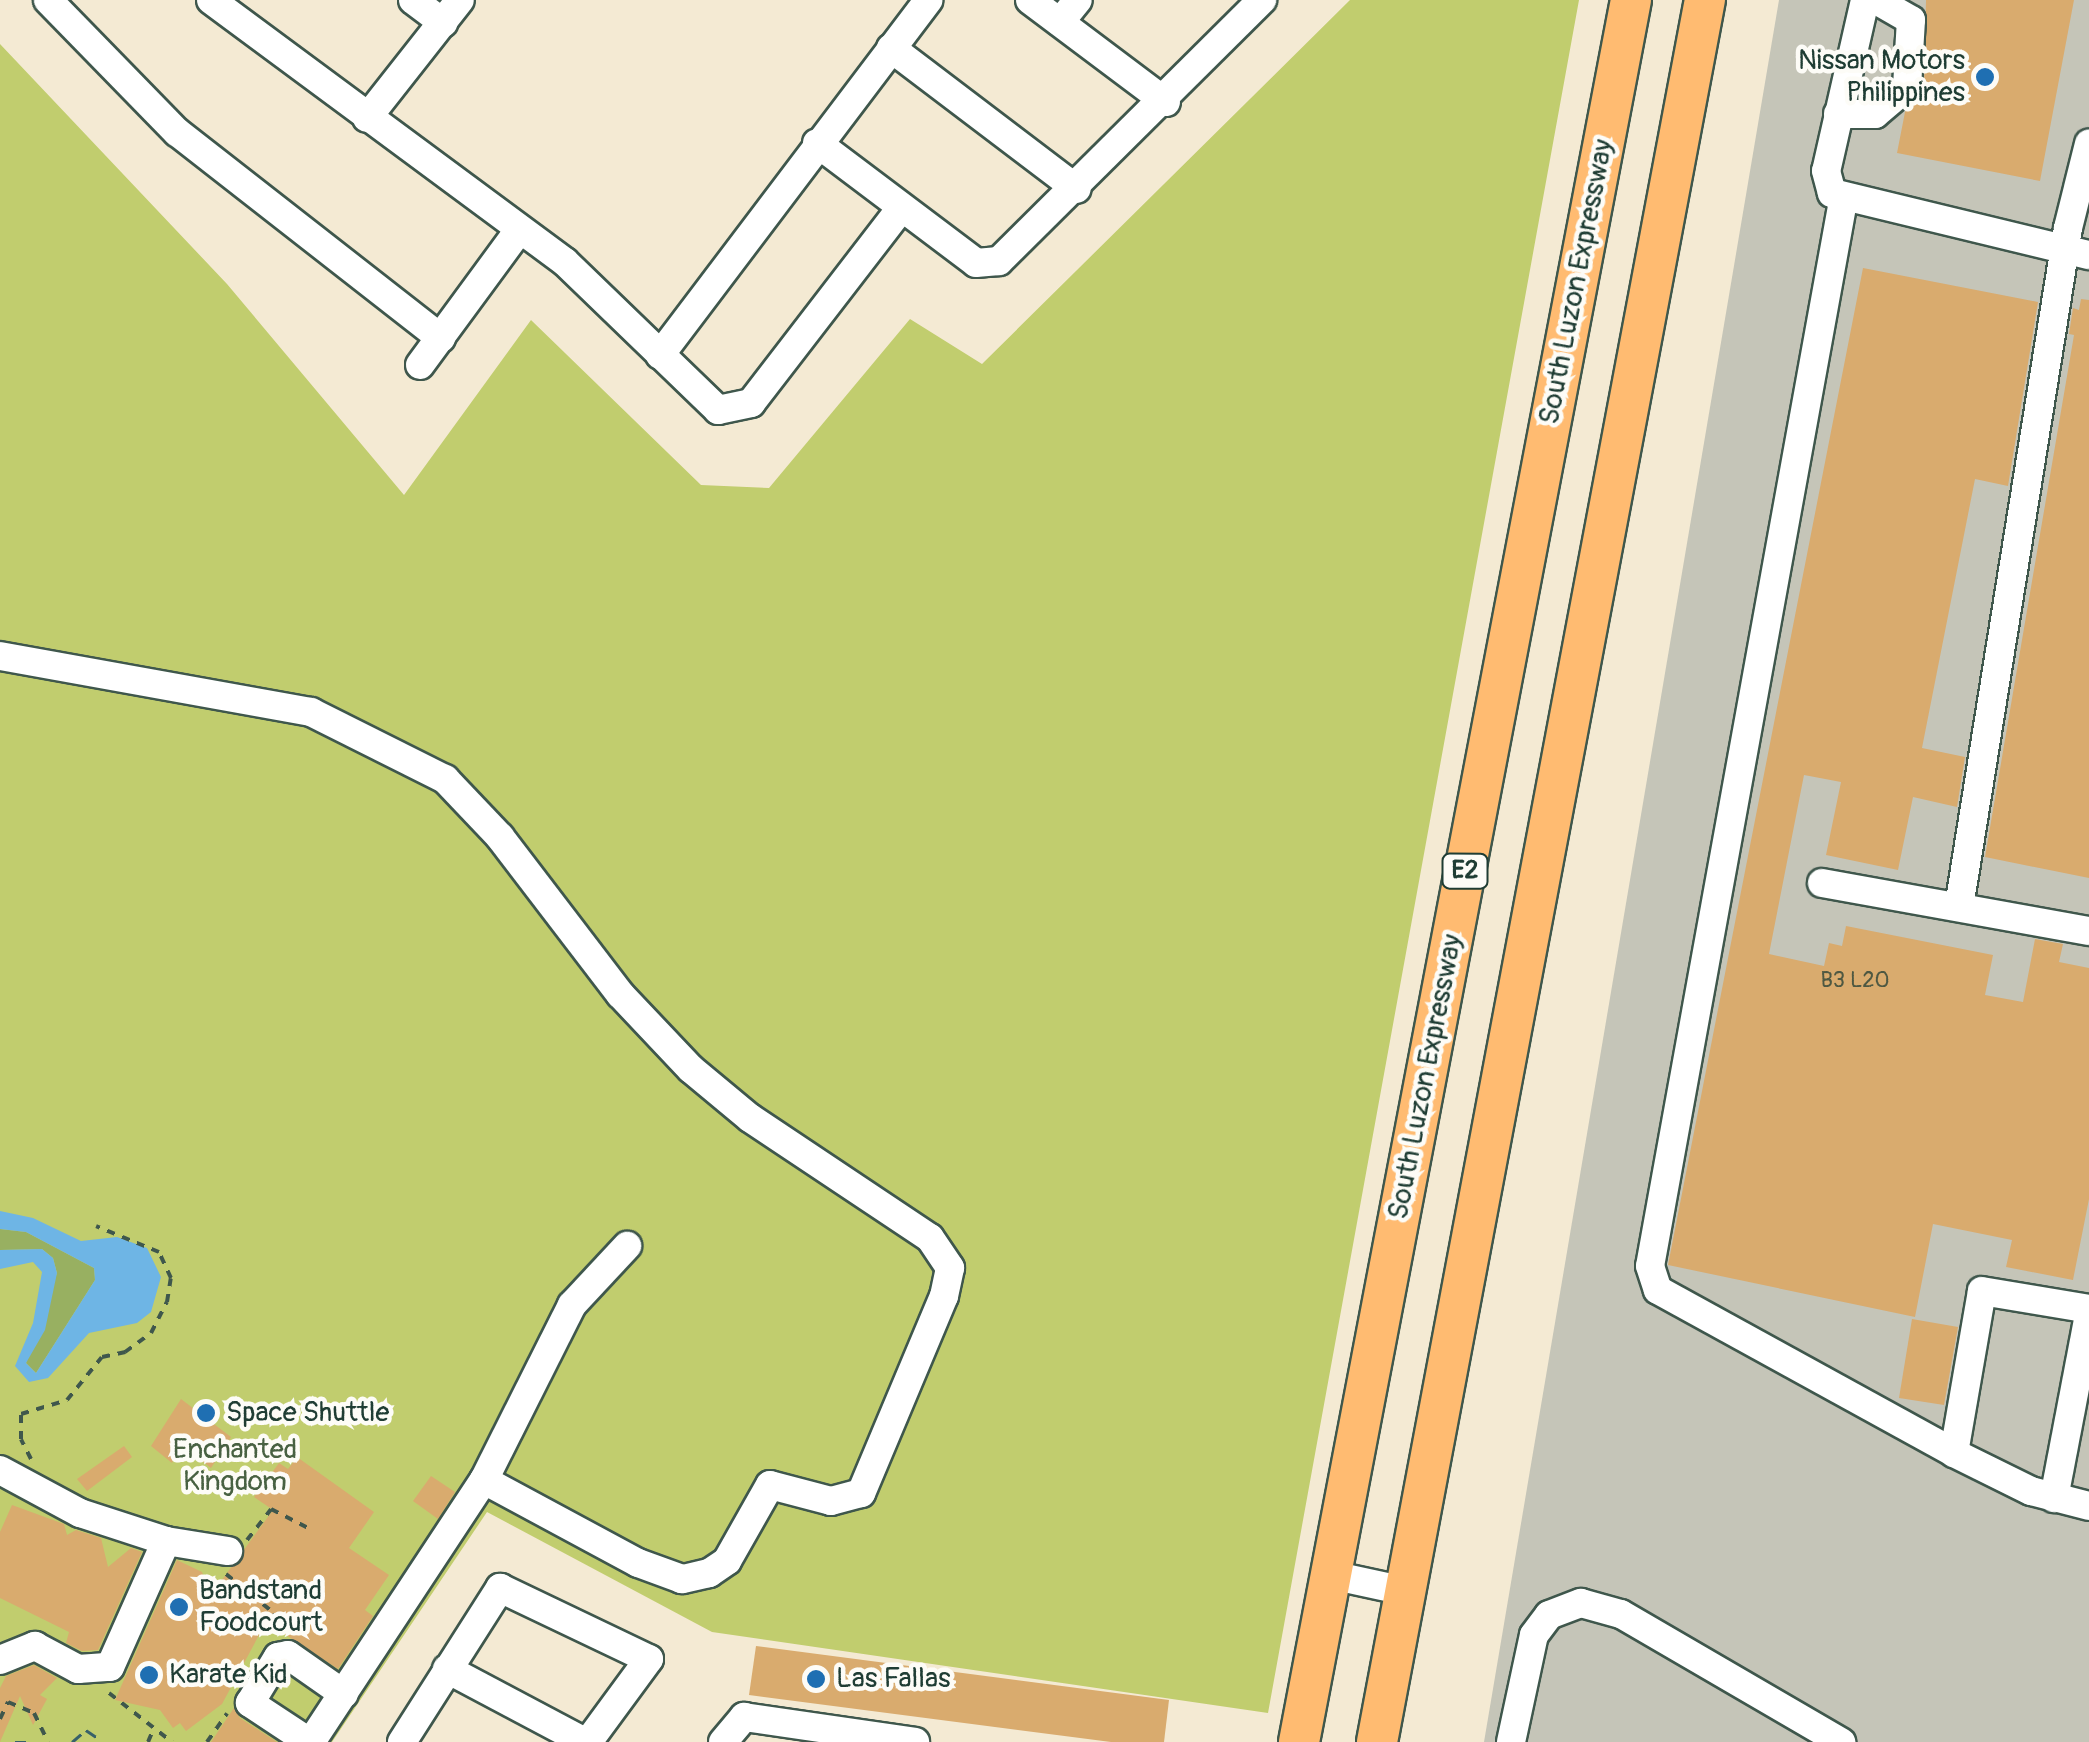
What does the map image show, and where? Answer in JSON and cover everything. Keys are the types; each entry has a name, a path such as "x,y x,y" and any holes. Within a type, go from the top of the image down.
{"highway":[{"name":"South Luzon Expressway","path":"1299,1742 1631,0"},
{"path":"1377,1742 1705,0"}],"street":[{"path":"48,0 176,132 440,338"},
{"path":"211,0 565,262 718,410 751,403 902,208"},
{"path":"367,118 452,11 413,0"},
{"path":"660,355 928,0"},
{"path":"1030,0 1069,11 1166,102"},
{"path":"817,143 902,208 988,265 1078,189 1262,0"},
{"path":"1866,0 1826,171 1832,193 1842,201 2077,253"},
{"path":"1838,114 1875,114 1907,87 1911,20 1876,0"},
{"path":"890,48 1078,189"},
{"path":"1959,907 2077,253 2089,144"},
{"path":"1842,201 1650,1266 1658,1290 1954,1453 2054,1498 2089,1506"},
{"path":"420,365 519,230"},
{"path":"0,656 311,712 445,779 500,838 620,994 691,1069 750,1118 930,1238 950,1268 944,1296 860,1493 831,1501 770,1485 757,1498 727,1561 709,1573 682,1578 638,1563 484,1480"},
{"path":"1822,883 2089,931"},
{"path":"344,1694 288,1655 278,1657 250,1700 310,1742 344,1694 484,1480 572,1305 627,1246"},
{"path":"1954,1453 1982,1292 2089,1312 2054,1498"},
{"path":"10,1476 80,1513 166,1541 228,1552"},
{"path":"0,1660 35,1646 95,1672 110,1667 166,1541"},
{"path":"1331,1575 1405,1591"},
{"path":"402,1742 447,1669 500,1588 650,1659 586,1742 447,1669"},
{"path":"1511,1742 1534,1635 1549,1614 1581,1603 1622,1614 1799,1732 1841,1742"},
{"path":"723,1742 744,1716 804,1734 915,1742"}],"path":[{"path":"10,1476 31,1458 21,1439 21,1414 68,1400 102,1357 124,1352 151,1333 167,1302 171,1278 160,1252 96,1226"},
{"path":"278,1657 268,1624 275,1614 225,1578 228,1552 242,1545 271,1509 312,1530"},
{"path":"95,1672 117,1703 172,1742"},
{"path":"207,1742 233,1704 250,1700"},
{"path":"0,1719 8,1702 34,1714 48,1742"},
{"path":"148,1742 153,1730"}],"shaded area":[{"name":"Nissan Motors Philippines","path":"1779,0 2089,0 2089,1742 1484,1742"}],"green space":[{"name":"Enchanted Kingdom","path":"1350,0 1579,0 1268,1713 712,1632 487,1512 332,1742 0,1742 0,44 227,284 404,495 531,320 701,485 769,488 910,319 982,364"},
{"path":"0,1229 26,1232 94,1268 95,1280 36,1373 26,1363 57,1273 53,1258 42,1249 0,1250"}],"water":[{"path":"0,1211 33,1218 81,1241 117,1237 147,1248 161,1277 151,1312 137,1323 89,1333 48,1378 29,1382 15,1366 33,1323 42,1272 33,1262 0,1269 0,1250 42,1249 53,1258 57,1273 45,1330 26,1363 36,1373 95,1280 94,1268 26,1232 0,1229"}],"building":[{"name":"Nissan Motors Philippines","path":"1926,0 2074,0 2040,181 1897,153 1905,112 1924,89"},
{"path":"1863,268 2038,302 2008,486 1975,479 1922,748 1965,757 1957,807 1913,797 1898,870 1826,855 1841,782 1804,775 1769,954 1824,966 1829,943 1842,946 1846,926 1993,955 1985,995 2023,1002 2035,939 2063,944 2059,962 2089,968 2089,1199 2073,1280 2006,1267 2012,1240 1933,1224 1915,1317 1668,1265"},
{"path":"2081,299 2089,300 2089,878 1985,857 2074,335 2069,334 2073,308 2079,310"},
{"path":"1912,1319 1958,1327 1944,1405 1899,1398"},
{"path":"181,1399 231,1437 211,1468 180,1444 172,1463 151,1446"},
{"path":"124,1446 132,1457 87,1491 77,1479"},
{"path":"297,1457 374,1512 349,1548 389,1575 365,1610 373,1616 338,1669 266,1622 222,1704 186,1731 180,1723 173,1728 160,1710 115,1700 177,1560 202,1572 211,1595 273,1510 254,1497 279,1463 288,1469"},
{"path":"431,1476 455,1492 438,1519 413,1501"},
{"path":"12,1505 64,1524 67,1535 76,1530 101,1538 108,1567 131,1548 142,1552 98,1650 82,1651 66,1643 69,1632 0,1598 0,1532"},
{"path":"756,1646 1169,1700 1164,1742 1111,1742 749,1695"},
{"path":"34,1665 57,1678 40,1695 47,1699 33,1725 20,1696 0,1742 0,1688 6,1676"},
{"path":"234,1708 240,1718 277,1742 211,1742"}],"ferry route":[{"path":"72,1742 86,1730 104,1742"},
{"path":"15,1742 26,1742"}],"place":[{"name":"Nissan Motors Philippines","path":"1985,77"},
{"name":"Space Shuttle","path":"206,1413"},
{"name":"Bandstand Foodcourt","path":"179,1607"},
{"name":"Karate Kid","path":"149,1675"},
{"name":"Las Fallas","path":"816,1679"}]}
